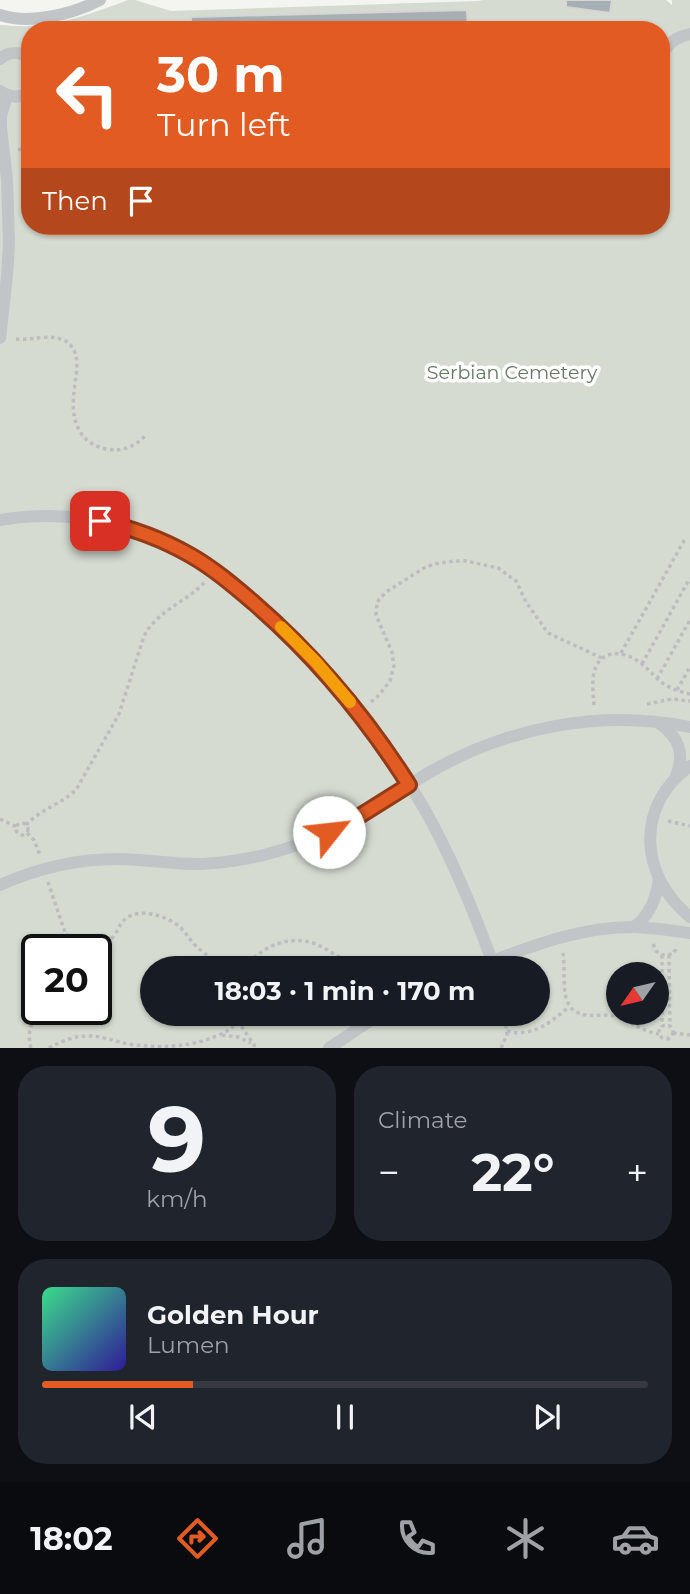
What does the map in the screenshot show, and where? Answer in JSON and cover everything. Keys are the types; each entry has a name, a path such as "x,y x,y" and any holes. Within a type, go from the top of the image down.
{"lane":[{"path":"0,15 13,19 34,18 83,9 100,0"},
{"path":"670,43 690,34"},
{"path":"0,59 11,53 21,54"},
{"path":"0,337 9,243 1,116 4,93 14,97 21,96"},
{"path":"1,519 75,517 125,527 192,556 249,599 294,640 338,687 376,734 434,827 453,865 490,956"},
{"path":"0,885 44,868 95,859 203,864 257,857 284,850 350,822 452,760 496,741 545,727 616,720 690,727"},
{"path":"659,722 669,730 679,747 681,758 676,777"},
{"path":"690,766 666,788 652,818 650,835 650,850 659,879 674,902 690,917"},
{"path":"634,927 651,908 659,879"},
{"path":"506,956 560,937 598,930 634,927 690,933"},
{"path":"328,1048 362,1026"}],"path":[{"path":"0,337 26,340 53,337 72,346 77,359 74,415 79,429 93,444 108,450 124,449 145,436"},
{"path":"621,653 685,539"},
{"path":"358,712 385,689 394,666 392,652 376,615 377,602 386,592 434,564 466,561 498,568 516,581 526,602 548,633 602,658"},
{"path":"26,825 44,809 76,790 119,714 149,628 159,615 199,588 214,570"},
{"path":"642,664 690,578"},
{"path":"657,679 690,620"},
{"path":"594,721 593,678 602,658 611,653 633,657 657,679 690,694"},
{"path":"681,699 679,691 690,667"},
{"path":"642,707 656,701 690,701"},
{"path":"652,818 690,826"},
{"path":"0,819 17,827"},
{"path":"17,827 21,823 26,825"},
{"path":"17,827 18,833 25,835 28,830 26,825"},
{"path":"112,937 128,917 139,914 155,916 177,925 198,949 211,956"},
{"path":"560,937 565,966 564,990 569,1007 588,1016 619,1017 666,1039"},
{"path":"258,956 268,947 291,941 309,942 338,956"},
{"path":"659,1034 662,1027 662,955"},
{"path":"670,955 670,1027 673,1033"},
{"path":"507,1031 534,1031 569,1007"},
{"path":"31,1025 29,1040 32,1048"},
{"path":"49,1048 69,1038 84,1036 160,1048 192,1044 220,1035 234,1026"},
{"path":"243,1026 255,1046"},
{"path":"500,1048 505,1040 506,1026"},
{"path":"662,1027 670,1027"},
{"path":"673,1033 690,1035"},
{"path":"666,1039 673,1033"},
{"path":"220,1035 239,1037 255,1046"},
{"path":"666,1039 666,1048"}],"green space":[{"name":"Serbian Cemetery","path":"128,0 171,11 484,0 666,0 672,5 672,0 690,0 690,1048 0,1048 0,25 21,26 21,235 670,235 670,21 62,21"}],"building":[{"path":"566,0 612,0 610,13 566,7"},
{"path":"467,10 468,21 191,21 191,17"}],"slow traffic":[{"path":"281,627 350,702"}],"route":[{"path":"100,521 125,527 169,544 214,570 316,662 376,734 409,785 329,832"}]}
